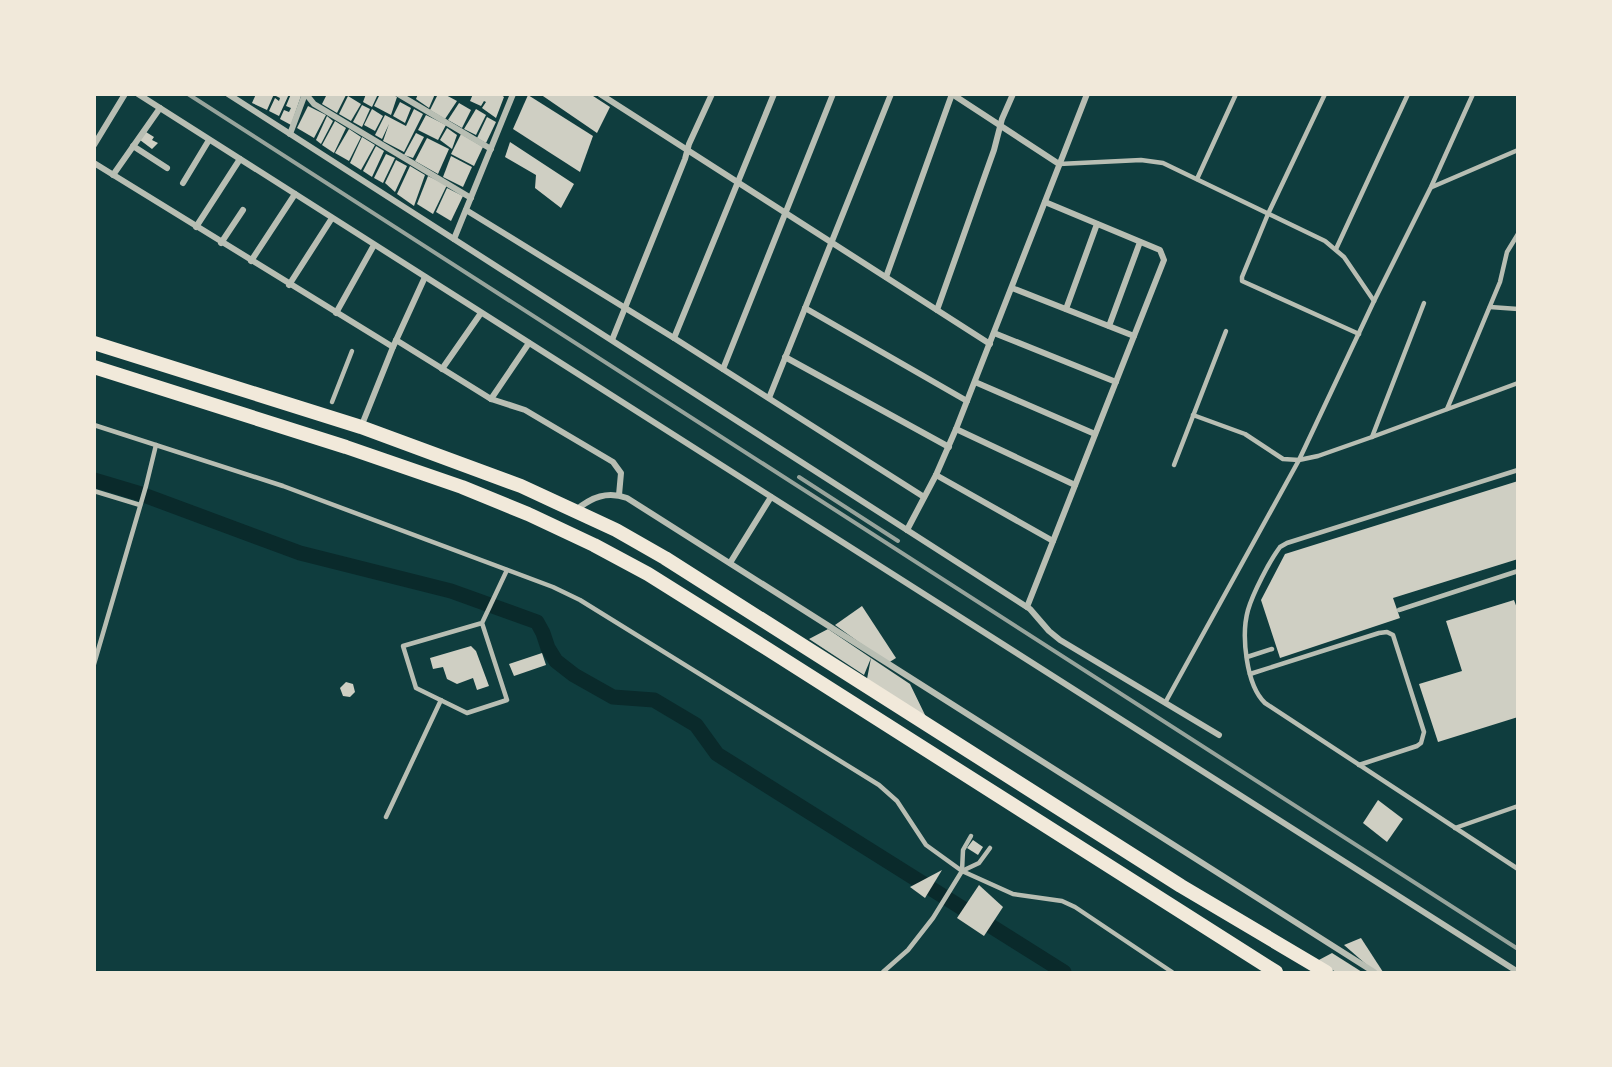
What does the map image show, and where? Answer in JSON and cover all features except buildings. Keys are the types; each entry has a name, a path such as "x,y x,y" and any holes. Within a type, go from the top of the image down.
{"highway":[{"path":"94,343 361,427 521,486 616,530 665,558 1171,879 1326,972"},
{"path":"94,367 462,487 528,514 594,545 648,574 1276,972"}],"street":[{"path":"94,145 125,94"},
{"path":"138,94 1518,972"},
{"path":"228,94 1027,607 1054,636 1219,735"},
{"path":"290,134 305,94 314,104 471,198"},
{"path":"398,94 491,149"},
{"path":"454,239 512,97 504,94"},
{"path":"600,94 990,344"},
{"path":"612,340 712,94"},
{"path":"674,338 774,94"},
{"path":"723,369 833,94"},
{"path":"769,398 891,94"},
{"path":"886,277 952,94 1059,164"},
{"path":"937,310 994,150 999,126 1013,94"},
{"path":"907,530 949,447 1087,94"},
{"path":"113,175 160,108"},
{"path":"183,183 209,140"},
{"path":"133,146 167,168"},
{"path":"196,227 240,159"},
{"path":"94,163 336,313 442,369 491,399 525,410 617,465 622,477 619,495"},
{"path":"251,261 295,194"},
{"path":"1027,607 1164,257 1160,250 1045,202"},
{"path":"222,243 243,210"},
{"path":"466,210 674,338 924,497"},
{"path":"289,285 332,218"},
{"path":"1066,309 1097,224"},
{"path":"1109,326 1140,242"},
{"path":"336,313 374,245"},
{"path":"361,427 394,344 425,277"},
{"path":"1012,288 1134,336"},
{"path":"805,308 967,401"},
{"path":"442,369 481,313"},
{"path":"994,333 1116,382"},
{"path":"491,399 529,344"},
{"path":"786,357 949,447"},
{"path":"975,382 1095,434"},
{"path":"956,429 1075,485"},
{"path":"936,475 1053,541"},
{"path":"575,510 593,498 610,494 627,498 1374,972"},
{"path":"730,563 771,497"}],"lane":[{"path":"1197,179 1236,94"},
{"path":"1325,94 1268,214 1242,281 1359,334"},
{"path":"1336,249 1408,94"},
{"path":"1165,703 1299,460 1431,187 1473,94"},
{"path":"1431,187 1518,150"},
{"path":"1059,164 1152,160 1163,163 1336,249 1356,272 1374,301"},
{"path":"1448,409 1500,282 1508,252 1518,234"},
{"path":"1372,437 1424,303"},
{"path":"1490,307 1518,309"},
{"path":"1174,465 1226,331"},
{"path":"332,402 352,351"},
{"path":"1193,415 1245,434 1283,459 1299,460 1318,456 1518,383"},
{"path":"94,425 283,486 507,570 580,600 879,785 897,801 926,845 962,871 1013,894 1062,901 1076,907 1173,972"},
{"path":"94,664 156,445"},
{"path":"1518,470 1280,547 1248,610 1245,632 1250,674 1255,691 1265,703 1518,869"},
{"path":"94,492 140,505"},
{"path":"482,623 507,700 467,713 416,688 403,646 482,623 507,570"},
{"path":"1399,610 1518,571"},
{"path":"1250,674 1379,633 1387,632 1393,635 1424,732 1423,739 1416,747 1359,765"},
{"path":"1247,657 1272,650"},
{"path":"387,817 441,700"},
{"path":"1455,828 1518,806"},
{"path":"884,972 908,950 933,918 962,871 962,853 971,836"},
{"path":"962,871 979,863 990,848"}],"waterway":[{"path":"94,480 141,494 300,553 451,591 537,622 556,661 574,675 613,697 654,700 696,725 717,754 1064,972"}],"railway":[{"path":"188,94 1518,949"},
{"path":"799,477 898,541"}]}
